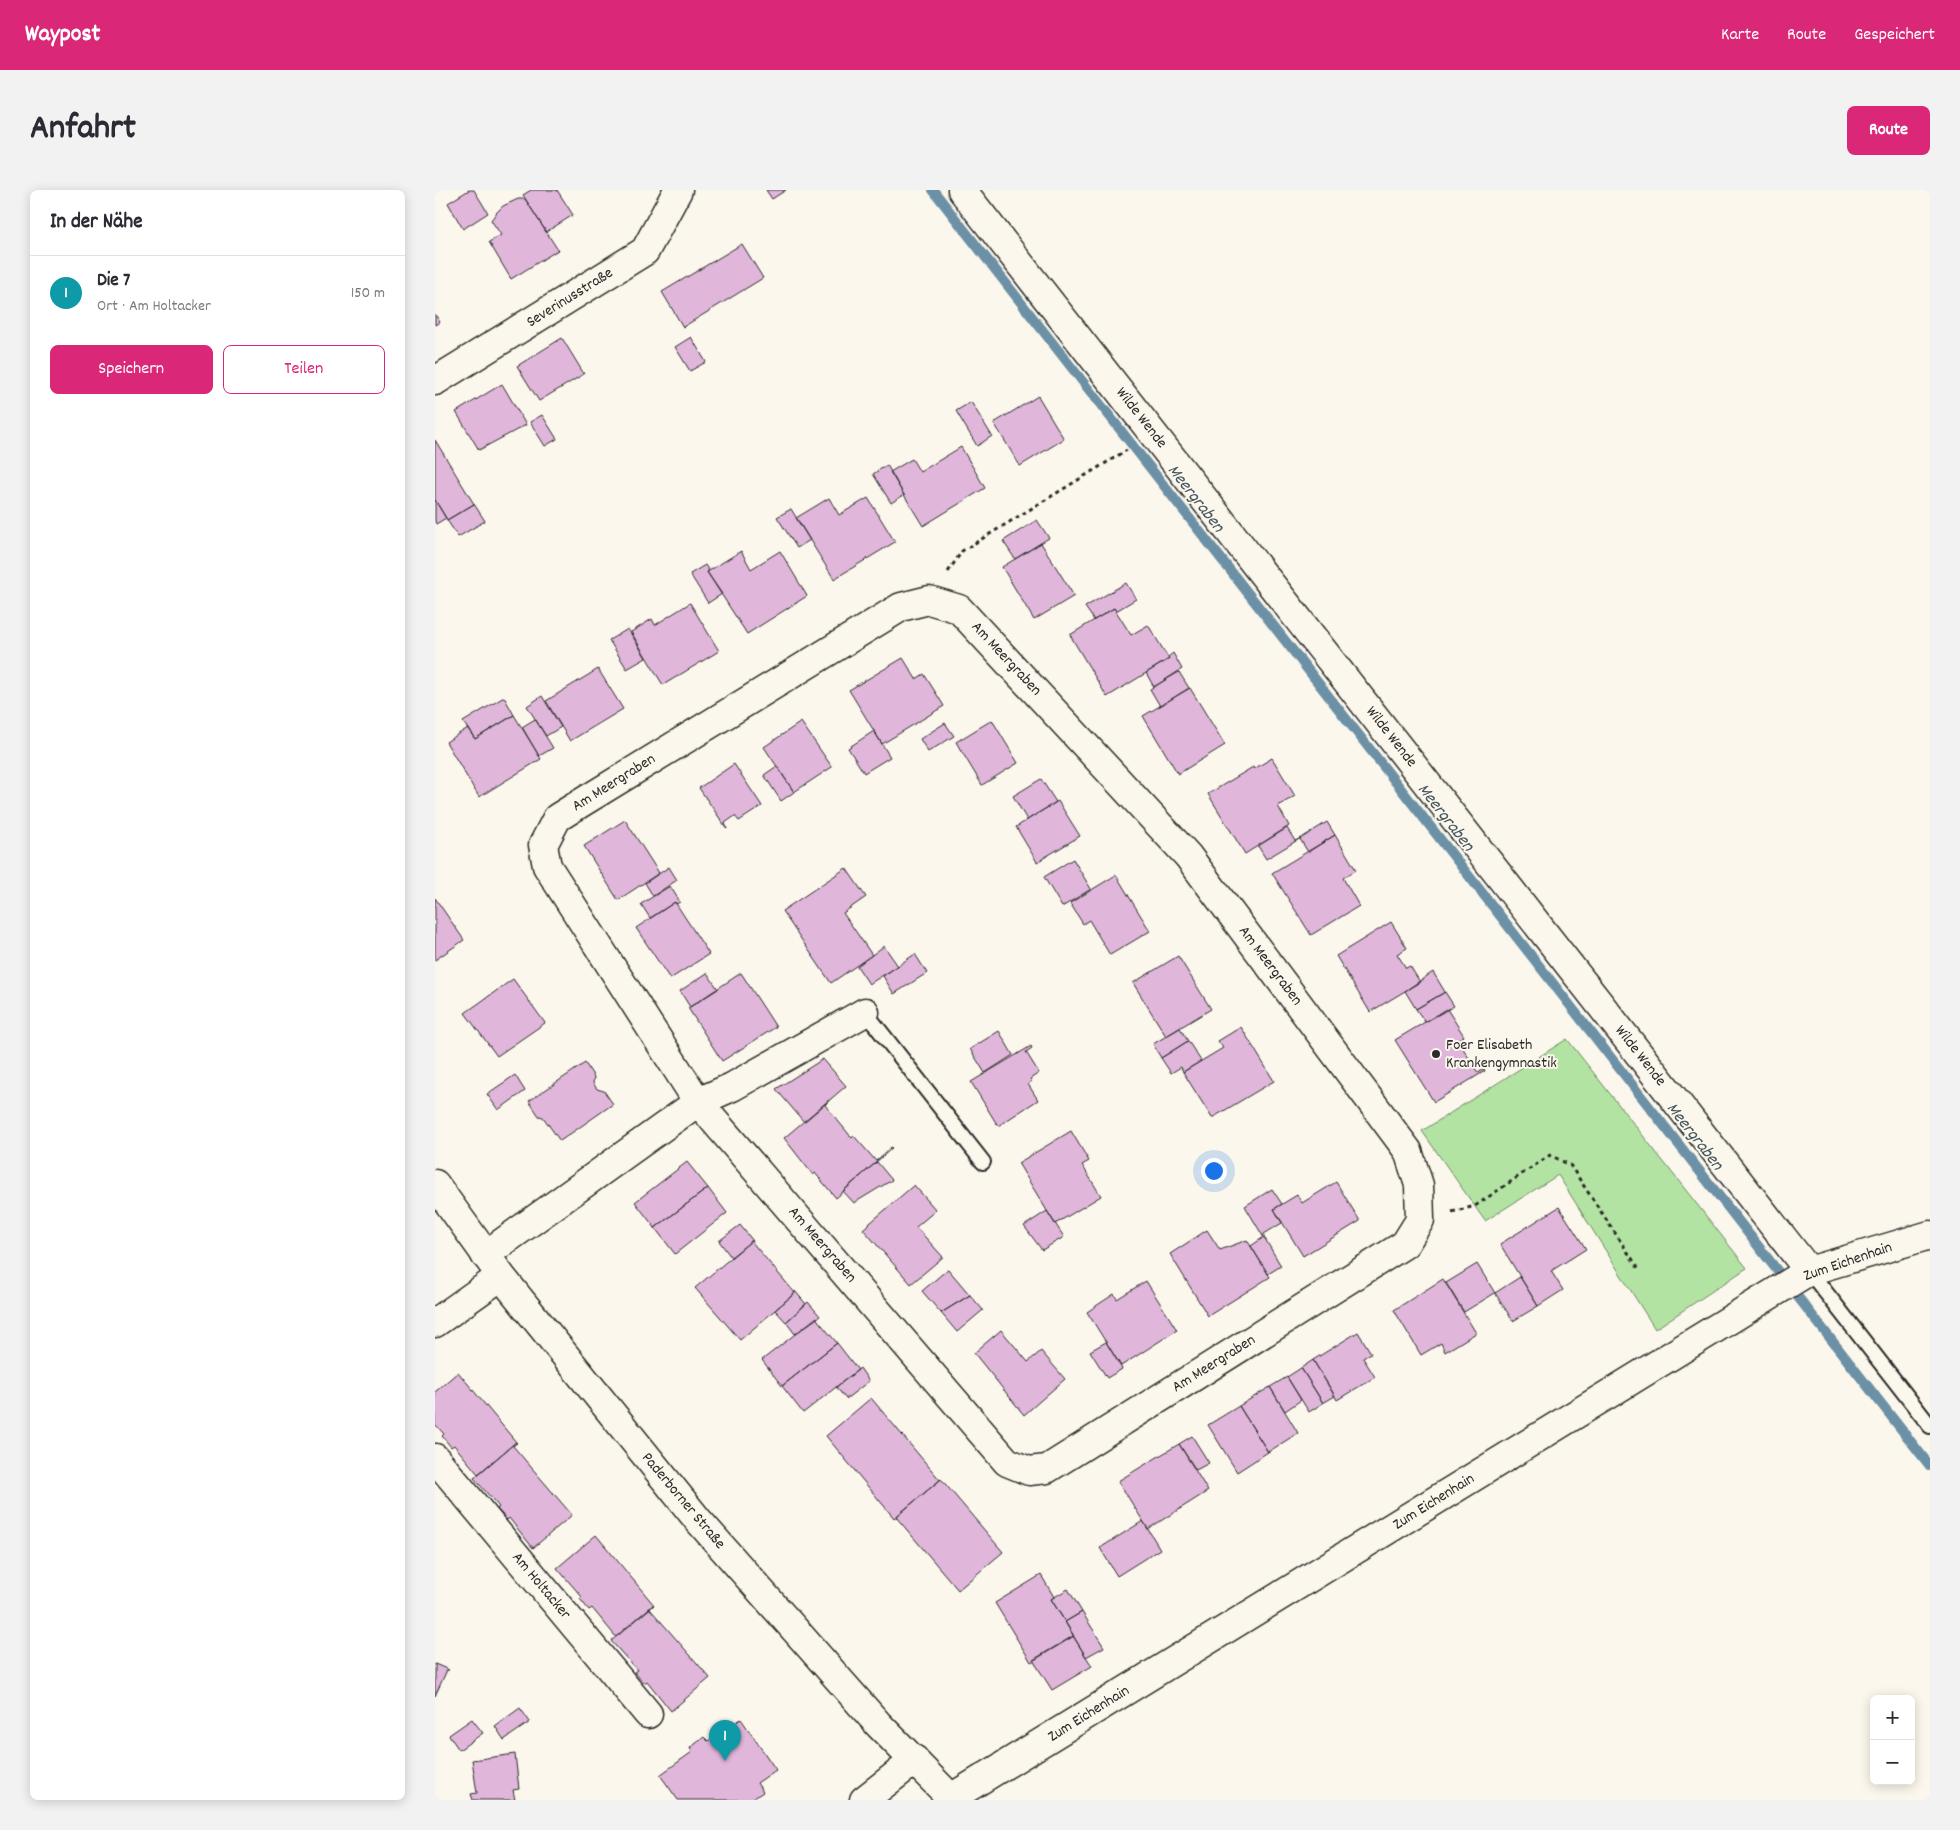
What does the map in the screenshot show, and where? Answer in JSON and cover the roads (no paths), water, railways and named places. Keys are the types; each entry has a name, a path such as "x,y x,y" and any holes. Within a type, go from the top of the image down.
{"street":[{"name":"Severinusstraße","path":"435,381 645,251 678,190"},
{"name":"Wilde Wende","path":"962,190 1809,1271"},
{"name":"Am Meergraben","path":"929,600 959,610 1187,856 1408,1151 1419,1185 1420,1220 1405,1244 1047,1468 1029,1472 1007,1462 698,1102 547,866 543,844 557,818 901,607 929,600"},
{"path":"485,1255 698,1102 732,1087 865,1012"},
{"name":"Paderborner Straße","path":"435,1184 501,1276 697,1520 879,1724 952,1799"},
{"name":"Zum Eichenhain","path":"952,1799 1809,1271 1930,1235"},
{"path":"435,1323 501,1276"},
{"name":"Am Holtacker","path":"435,1458 648,1714"},
{"path":"864,1800 915,1760"}],"lane":[{"path":"865,1012 983,1162"},
{"name":"Wilde Wende","path":"1809,1271 1930,1426"}],"waterway":[{"name":"Meergraben","path":"933,190 1930,1466"}],"place":[{"name":"Foer Elisabeth Krankengymnastik","path":"1436,1054"},
{"name":"Die 7","path":"725,1761"}]}
